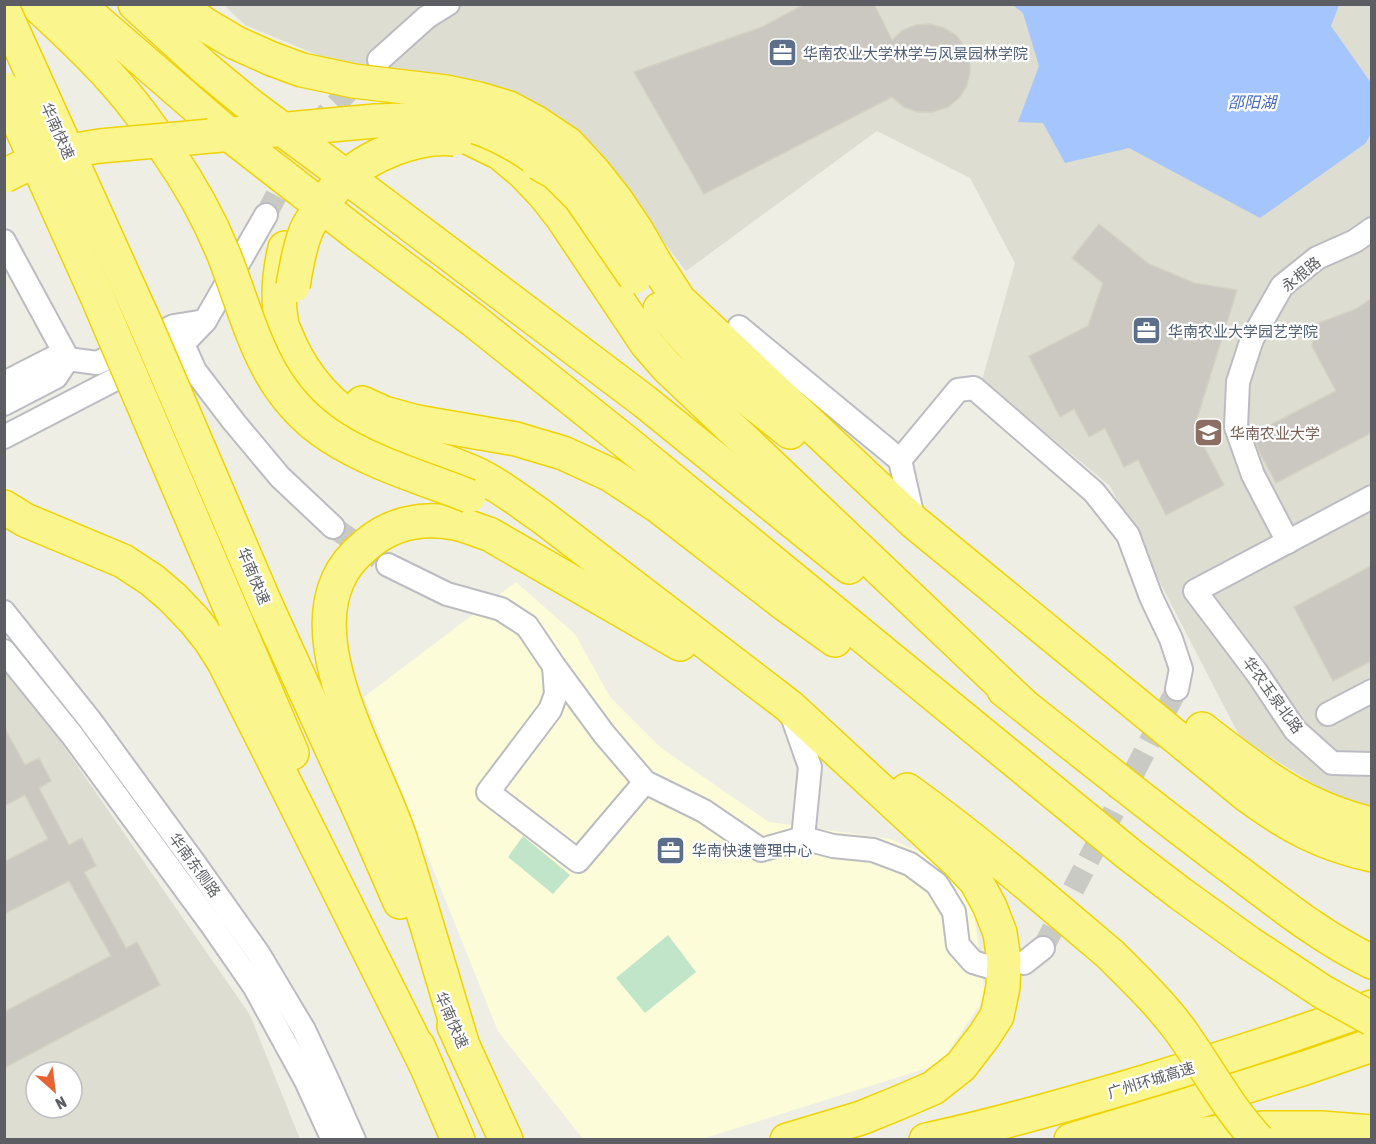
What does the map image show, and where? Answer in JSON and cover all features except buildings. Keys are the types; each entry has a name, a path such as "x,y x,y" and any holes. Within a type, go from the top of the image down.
{"highway":[{"path":"36,4 108,75 139,111 186,178 225,256 259,351 288,398 307,418 352,449 504,511 789,706 942,816 1037,891 1143,986 1169,1016 1237,1114 1258,1140"},
{"path":"76,4 220,128 472,320 609,429 1181,894 1323,992 1371,1019"},
{"path":"135,4 205,68 251,106 644,401 866,581 1198,842 1337,943 1371,962"},
{"path":"178,4 204,24 228,38 272,59 302,70 346,80 446,92 509,108 568,144 616,200 638,233 645,270 667,317 737,390 802,441 1145,685 1283,789 1307,801 1371,824"},
{"name":"华南快速","path":"4,11 145,323 266,605 362,814 506,1140"},
{"path":"4,89 96,294 458,1140"},
{"path":"4,176 32,162 64,152 100,146 375,121 450,122 476,127 528,151 556,173 580,197 645,270"},
{"path":"787,1140 861,1118 898,1103 933,1088 961,1066 997,1016 1003,987 1004,960 999,933 990,907 976,881 956,860 789,706 508,493 474,472 427,455 366,427 324,396 294,353 282,326 279,294 282,262 289,234 304,203 323,178 348,156 375,141 409,132 442,132 470,139 500,153 524,173 562,217 647,344 667,367 1022,704"},
{"path":"556,173 521,154 490,142 446,138 417,141 384,153 360,166 341,181 324,201 306,229 297,258 293,285 297,320 311,351 330,377 356,400 384,413 417,422 516,439 563,453 611,475 658,506 782,602 1079,813"},
{"path":"4,507 25,520 123,561 152,580 173,598 210,640 224,662 426,1065"},
{"path":"463,1046 399,835 345,704 335,669 329,633 331,602 338,579 354,555 374,537 400,524 432,520 457,524 489,534 789,706"},
{"path":"914,522 1248,796 1297,829 1323,841 1371,855"},
{"name":"广州环城高速","path":"926,1140 1048,1111 1172,1074 1371,1007"},
{"path":"1071,1140 1305,1068 1371,1045"},
{"path":"1143,1140 1263,1128 1321,1128 1371,1132"}],"street":[{"path":"379,60 427,17 448,4"},
{"path":"4,437 183,344 205,321 266,215"},
{"name":"永根路","path":"1288,542 1253,475 1236,427 1238,382 1252,339 1282,286 1317,258 1356,241 1371,229"},
{"path":"4,241 68,358"},
{"path":"4,383 52,358 97,363 174,326 205,321"},
{"path":"739,327 900,459 914,522"},
{"path":"183,344 195,371 240,430 280,477 333,527"},
{"path":"4,404 56,377 68,358"},
{"path":"900,459 958,390 974,388 1094,492 1128,535 1181,669 1177,689"},
{"path":"1288,542 1371,497"},
{"name":"华农玉泉北路","path":"1288,542 1195,591 1257,673 1295,730 1332,763 1371,764"},
{"path":"388,565 447,594 501,609 527,626 604,734 645,782 704,811 761,850 803,838 833,846 873,850 910,864 937,884 954,912 958,945 973,962 993,968"},
{"name":"华南东侧路","path":"4,612 90,720 258,953 304,1030 354,1140"},
{"name":"华南东侧路","path":"4,651 72,735 254,986 306,1081 333,1140"},
{"path":"554,666 556,694 550,710 488,792 578,861 645,782"},
{"path":"1328,714 1371,691"},
{"path":"789,706 810,767 803,838"},
{"path":"1024,963 1043,948"}],"shaded area":[{"name":"华南农业大学","path":"224,5 1371,5 1371,819 1241,739 1110,486 982,380 1015,263 970,178 877,131 686,271 602,160 337,63 245,25"},
{"name":"华南快速管理中心","path":"516,582 575,634 610,697 661,748 769,822 890,839 941,861 972,897 985,997 940,1064 702,1139 583,1139 498,1031 364,697"},
{"path":"4,660 250,1015 300,1139 5,1139"},
{"path":"523,836 570,875 553,894 508,857"},
{"path":"668,935 696,972 645,1013 616,978"}],"water":[{"name":"邵阳湖","path":"1013,5 1339,5 1331,26 1371,83 1371,133 1366,143 1260,218 1129,148 1065,163 1043,123 1018,122 1039,66 1023,13"}],"tunnel":[{"path":"266,215 310,131 365,74"},
{"path":"333,527 388,565"},
{"path":"1043,948 1177,689"}],"place":[{"name":"华南农业大学林学与风景园林学院","path":"782,53"},
{"name":"华南农业大学园艺学院","path":"1147,331"},
{"name":"华南农业大学","path":"1209,433"},
{"name":"华南快速管理中心","path":"671,850"}]}
